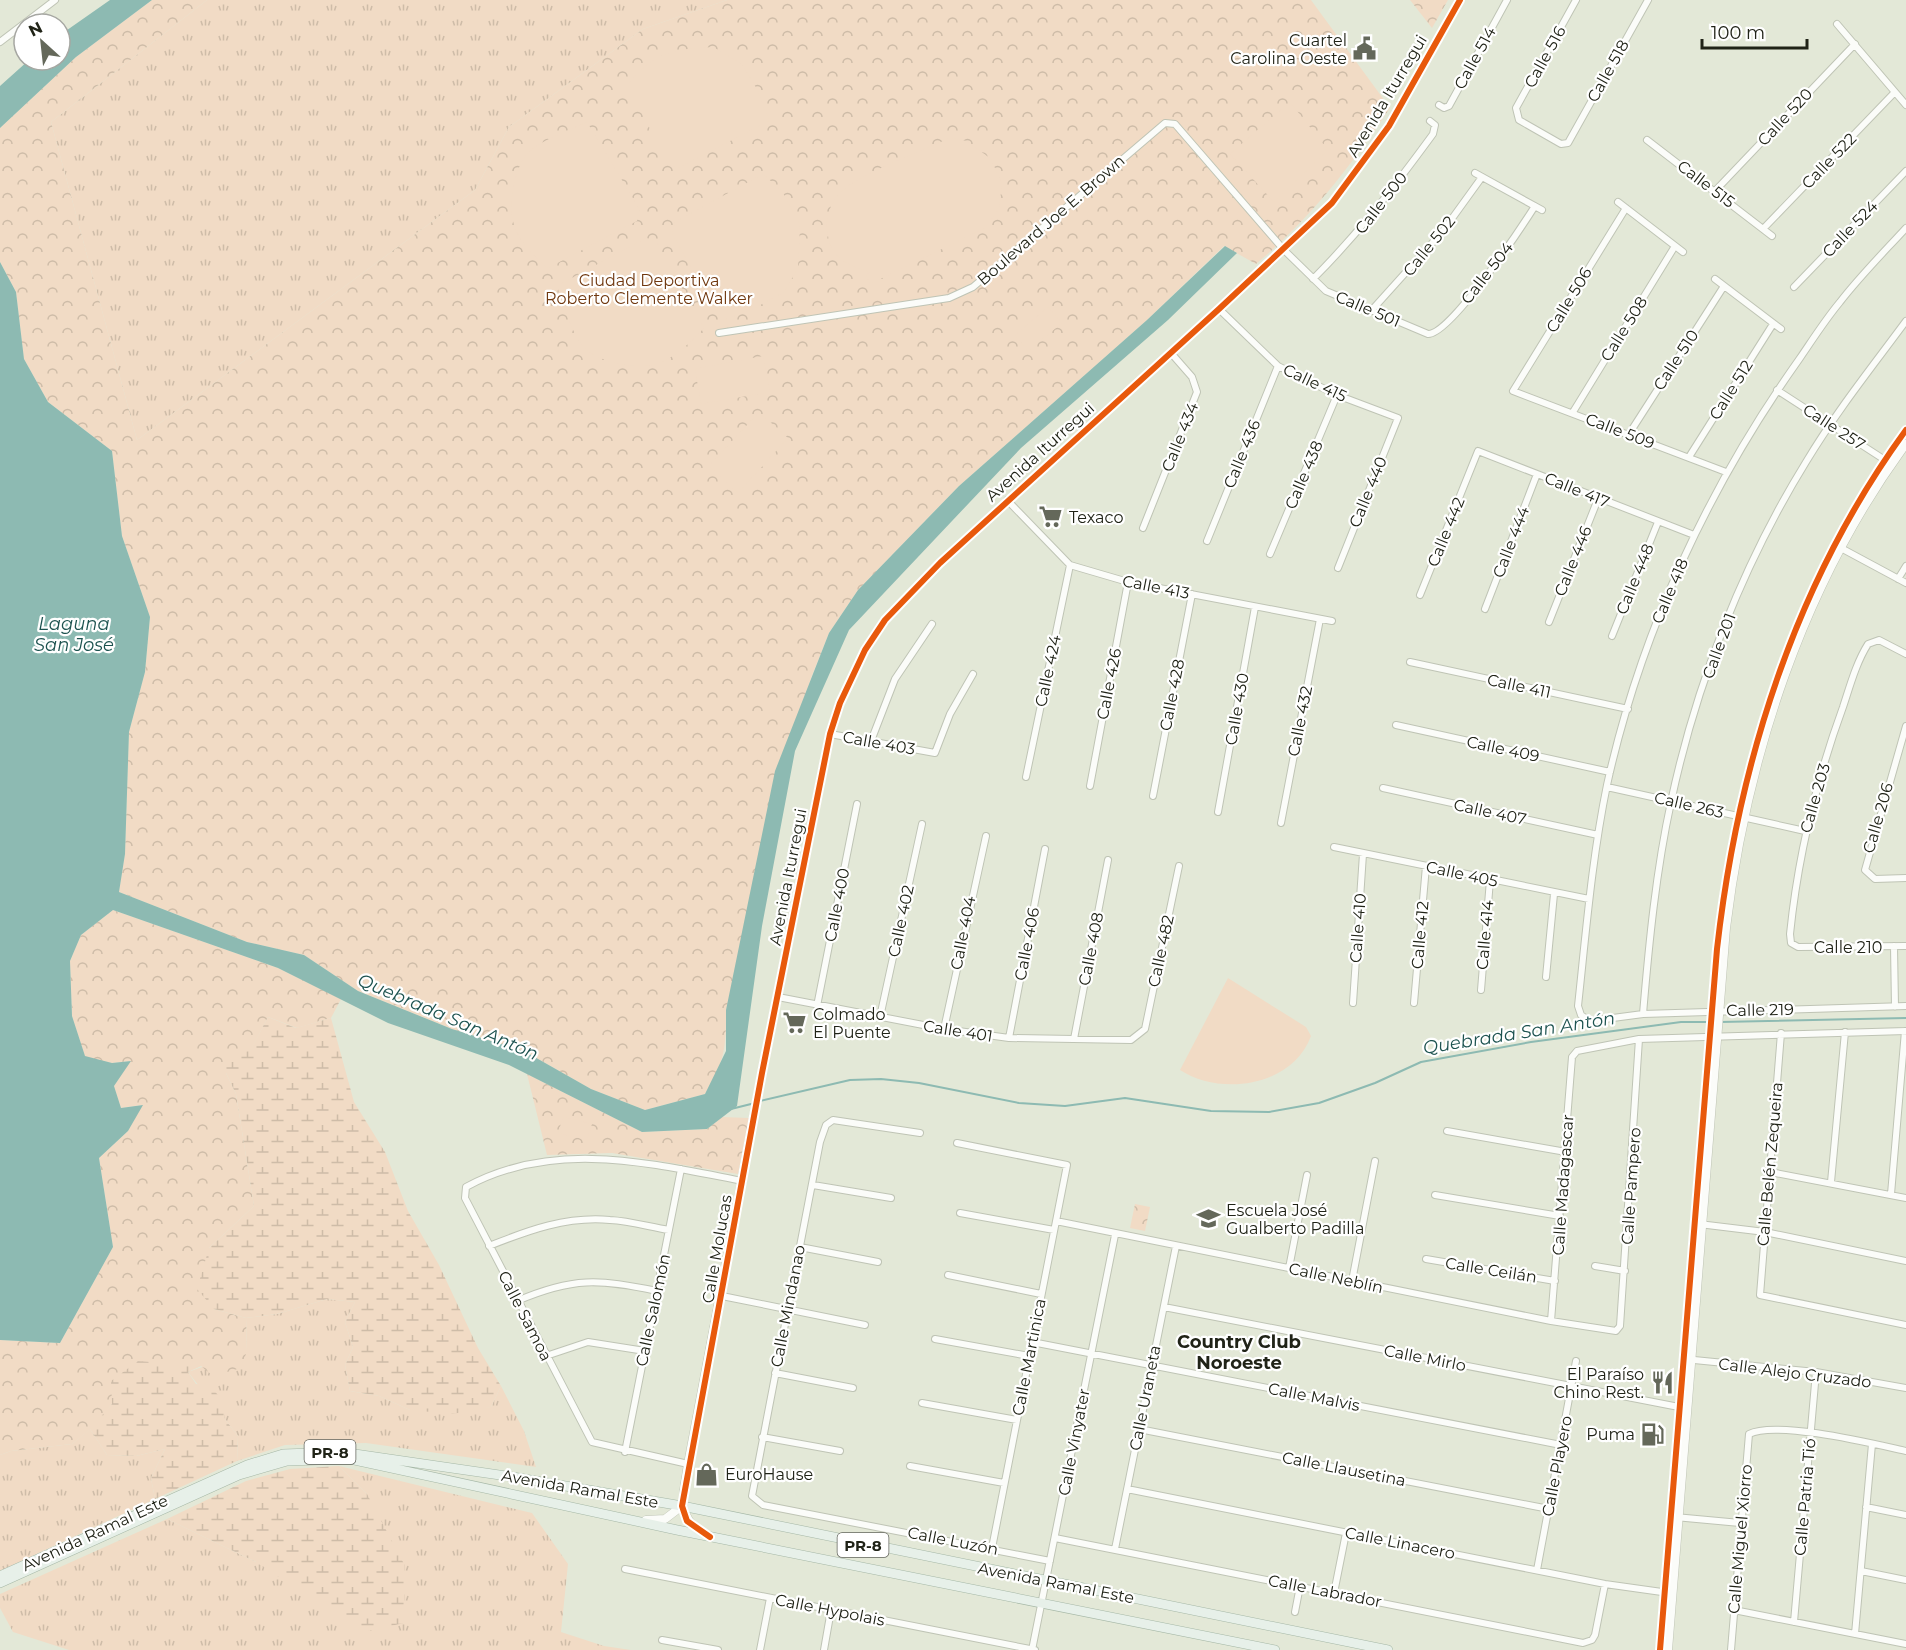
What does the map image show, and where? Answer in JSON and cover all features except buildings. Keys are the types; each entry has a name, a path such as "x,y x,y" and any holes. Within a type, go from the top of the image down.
{"main road":[{"name":"Avenida Ramal Este","path":"0,1576 260,1460 301,1452 358,1453 682,1506 1388,1650"},
{"name":"Avenida Ramal Este","path":"0,1583 239,1475 270,1465 303,1459 369,1462 710,1537 1275,1650"}],"street":[{"name":"Avenida Iturregui","path":"778,997 830,734 852,675 885,620 932,570 1284,250 1332,202 1362,165 1389,126 1460,0"},
{"name":"Calle 514","path":"1439,105 1449,106 1507,0"},
{"name":"Calle 516","path":"1568,143 1561,144 1519,120 1515,114 1516,108 1576,0"},
{"name":"Calle 518","path":"1568,143 1648,0"},
{"path":"0,41 53,1"},
{"path":"1837,24 1906,105"},
{"name":"Calle 520","path":"1715,190 1855,44"},
{"name":"Calle 522","path":"1763,229 1894,93"},
{"name":"Calle 500","path":"1313,279 1353,239 1388,196 1433,134 1435,125 1430,121"},
{"name":"Boulevard Joe E. Brown","path":"719,333 949,298 973,288 1165,123 1175,124 1284,250"},
{"name":"Calle 515","path":"1647,140 1772,236"},
{"name":"Calle 524","path":"1794,287 1906,171"},
{"path":"1475,173 1482,177"},
{"name":"Calle 504","path":"1432,335 1478,287 1538,208 1482,177"},
{"name":"Calle 502","path":"1371,311 1443,231 1482,177"},
{"path":"1618,202 1683,252"},
{"name":"Calle 506","path":"1513,391 1626,208"},
{"name":"Calle 418","path":"1581,1015 1578,1006 1589,899 1607,787 1628,709 1655,624 1694,535 1726,472 1777,390 1839,303 1906,228"},
{"name":"Calle 508","path":"1572,412 1675,246"},
{"name":"Calle 501","path":"1284,250 1326,291 1432,335"},
{"path":"1715,279 1781,329"},
{"name":"Calle 510","path":"1629,434 1724,286"},
{"name":"Calle 415","path":"1219,309 1278,366 1337,395 1395,417"},
{"name":"Calle 201","path":"1643,1014 1647,963 1671,801 1696,710 1740,591 1784,501 1829,424 1906,321"},
{"name":"Calle 512","path":"1689,457 1773,324"},
{"name":"Calle 434","path":"1143,528 1197,392 1192,377 1171,353"},
{"name":"Calle 436","path":"1206,541 1278,366"},
{"name":"Calle 257","path":"1777,390 1888,462"},
{"name":"Calle 509","path":"1513,391 1726,472"},
{"name":"Calle 438","path":"1270,554 1337,395"},
{"name":"Calle 440","path":"1338,568 1398,418 1395,417"},
{"path":"1668,1650 1675,1517 1716,1011 1724,881 1756,737 1780,668 1839,547 1906,430"},
{"path":"1888,462 1906,444"},
{"name":"Calle 417","path":"1471,468 1478,451 1694,535"},
{"name":"Calle 442","path":"1420,595 1471,468"},
{"name":"Calle 444","path":"1485,609 1537,474"},
{"name":"Calle 446","path":"1549,622 1598,499"},
{"name":"Calle 413","path":"1007,500 1070,565 1128,582 1332,621"},
{"name":"Calle 448","path":"1612,636 1658,522"},
{"path":"1839,547 1906,583"},
{"name":"Calle 424","path":"1026,777 1070,565"},
{"path":"1898,579 1906,566"},
{"name":"Calle 426","path":"1090,786 1128,582"},
{"name":"Calle 428","path":"1153,796 1192,594"},
{"name":"Calle 430","path":"1218,812 1255,607"},
{"name":"Calle 432","path":"1281,823 1320,619"},
{"path":"871,741 895,679 932,624"},
{"name":"Calle 203","path":"1791,942 1795,884 1805,831 1834,731 1860,657 1868,644 1879,640 1906,654"},
{"name":"Calle 411","path":"1410,662 1628,709"},
{"name":"Calle 403","path":"830,734 935,753 950,714 973,674"},
{"name":"Calle 409","path":"1396,725 1610,772"},
{"name":"Calle 206","path":"1906,726 1866,864 1868,875 1875,879 1906,878"},
{"name":"Calle 263","path":"1607,787 1805,831"},
{"name":"Calle 407","path":"1383,788 1598,835"},
{"name":"Calle 400","path":"818,1006 857,804"},
{"name":"Calle 402","path":"880,1017 922,824"},
{"name":"Calle 404","path":"944,1029 986,837"},
{"name":"Calle 405","path":"1335,847 1554,894 1589,899"},
{"name":"Calle 406","path":"1009,1038 1045,849"},
{"name":"Calle 410","path":"1353,1003 1363,854"},
{"name":"Calle 408","path":"1074,1039 1108,860"},
{"name":"Calle 482","path":"1139,1034 1145,1029 1179,866"},
{"name":"Calle 412","path":"1414,1003 1426,866"},
{"name":"Calle 414","path":"1480,990 1490,880"},
{"path":"1546,977 1554,894"},
{"name":"Calle 210","path":"1791,942 1798,947 1906,946"},
{"path":"1894,946 1895,1007"},
{"name":"Calle 401","path":"778,997 944,1029 1009,1038 1131,1040 1139,1034"},
{"name":"Calle Molucas","path":"682,1506 688,1464 778,997"},
{"name":"Calle 219","path":"1581,1015 1590,1021 1643,1014 1906,1006"},
{"path":"1639,1039 1906,1031 1891,1194"},
{"path":"1831,1182 1845,1032"},
{"name":"Calle Belén Zequeira","path":"1781,1033 1760,1295 1906,1324"},
{"name":"Calle Madagascar","path":"1551,1321 1572,1057 1577,1051 1639,1039"},
{"name":"Calle Pampero","path":"1616,1331 1620,1326 1625,1271 1639,1039"},
{"name":"Calle Mindanao","path":"752,1496 820,1142 826,1125 833,1120 920,1133"},
{"path":"1448,1131 1566,1152"},
{"name":"Calle Martinica","path":"957,1143 1067,1166 992,1548"},
{"name":"Calle Samoa","path":"625,1452 592,1443 465,1198 466,1187 506,1169 546,1159 620,1159 681,1169"},
{"path":"1352,1281 1375,1161"},
{"path":"681,1169 743,1181"},
{"name":"Calle Salomón","path":"625,1452 681,1169"},
{"path":"1770,1172 1906,1198"},
{"path":"1289,1268 1307,1175"},
{"path":"813,1185 891,1198"},
{"path":"1435,1195 1560,1216"},
{"path":"960,1213 1054,1230"},
{"path":"489,1246 533,1228 567,1221 610,1220 669,1230"},
{"name":"Calle Neblín","path":"1056,1221 1115,1235 1551,1321 1616,1331"},
{"path":"1699,1224 1765,1232 1906,1262"},
{"name":"Calle Vinyater","path":"1034,1650 1115,1235"},
{"name":"Calle Uraneta","path":"1115,1549 1176,1246"},
{"path":"800,1247 878,1262"},
{"name":"Calle Ceilán","path":"1426,1259 1555,1281"},
{"path":"1594,1266 1625,1271"},
{"path":"948,1275 1041,1294"},
{"path":"518,1301 548,1288 585,1281 610,1282 657,1291"},
{"path":"722,1296 865,1325"},
{"name":"Calle Mirlo","path":"1164,1307 1683,1408"},
{"path":"935,1339 1029,1356"},
{"path":"546,1356 588,1342 645,1351"},
{"name":"Calle Malvis","path":"1032,1342 1561,1445"},
{"name":"Calle Alejo Cruzado","path":"1688,1359 1816,1372 1906,1389"},
{"name":"Calle Playero","path":"1537,1570 1576,1361"},
{"name":"Calle Patria Tió","path":"1794,1622 1816,1372"},
{"path":"775,1373 853,1388"},
{"path":"922,1403 1017,1420"},
{"name":"Calle Llausetina","path":"1139,1429 1549,1509"},
{"name":"Calle Miguel Xiorro","path":"1731,1650 1749,1434 1754,1431 1811,1433"},
{"path":"1811,1433 1906,1451"},
{"path":"762,1437 840,1452"},
{"path":"1855,1634 1872,1444"},
{"path":"625,1452 688,1464"},
{"path":"910,1466 1004,1483"},
{"name":"Calle Linacero","path":"1127,1489 1605,1584 1670,1593"},
{"name":"Calle Luzón","path":"752,1496 763,1505 1050,1561"},
{"path":"630,1519 665,1519 682,1506 687,1521 710,1537"},
{"path":"1866,1507 1906,1515"},
{"path":"1675,1517 1740,1523"},
{"path":"1334,1593 1346,1533"},
{"name":"Calle Labrador","path":"1055,1538 1583,1642 1593,1638 1605,1584"},
{"name":"Calle Hypolais","path":"625,1569 1034,1650"},
{"path":"1861,1571 1906,1580"},
{"path":"1295,1612 1300,1586"},
{"path":"1660,1650 1670,1593"},
{"path":"760,1650 770,1598"},
{"path":"824,1650 831,1610"},
{"path":"1734,1610 1906,1644"},
{"path":"662,1640 718,1650"}],"green space":[{"name":"Ciudad Deportiva Roberto Clemente Walker","path":"152,0 207,0 51,122 137,440 475,190 509,127 643,29 727,0 1311,0 1390,108 1329,191 1276,247 1256,264 1224,246 1147,320 959,486 858,590 829,633 811,678 726,1010 725,1045 717,1072 705,1094 645,1110 591,1089 524,1051 452,1029 358,991 304,955 247,942 119,892 125,854 129,732 145,672 150,617 122,536 112,451 48,402 24,359 16,292 0,262 0,128 60,72 72,72 72,61"},
{"path":"207,0 727,0 643,29 509,127 475,190 137,440 51,122"},
{"path":"1410,0 1448,0 1432,28"},
{"path":"713,47 742,64 758,91 769,121 678,168 668,165 628,85 646,65 665,54 686,49"},
{"path":"1290,102 1328,150 1274,202 1230,154"},
{"path":"587,122 640,210 637,221 548,268 527,247 515,228 511,205 516,178 522,161 531,150"},
{"path":"950,138 967,141 991,159 1002,184 999,209 985,228 870,284 866,275 870,272 843,260 830,244 827,230 831,205 843,190 864,176"},
{"path":"763,174 782,191 800,225 798,268 784,292 751,310 721,321 672,233 675,222"},
{"name":"Ciudad Deportiva Roberto Clemente Walker","path":"646,238 656,241 704,328 667,360 652,365 636,366 599,358 586,349 576,336 557,286"},
{"path":"1048,307 1062,323 1028,351 1015,335"},
{"path":"763,356 770,392 701,404 695,369"},
{"path":"759,412 788,438 738,493 709,466"},
{"path":"113,910 278,968 341,999 331,1018 297,1028 268,1017 250,1052 226,1073 236,1094 254,1206 209,1248 214,1309 246,1318 247,1351 241,1368 213,1376 201,1366 112,1404 97,1424 72,1444 11,1451 0,1455 0,1340 60,1343 113,1247 99,1158 128,1131 142,1105 121,1108 114,1086 130,1061 112,1063 85,1057 72,1016 70,961 81,935"},
{"path":"1228,978 1306,1027 1311,1036 1302,1053 1289,1066 1272,1076 1254,1082 1215,1083 1180,1070"},
{"path":"268,1017 296,1028 331,1018 354,1102 385,1152 408,1211 439,1265 478,1348 501,1386 491,1407 452,1414 410,1410 379,1396 350,1391 345,1365 353,1347 345,1322 355,1302 327,1299 277,1314 246,1318 214,1309 197,1289 209,1248 254,1206 236,1094 226,1073 226,1052 250,1051"},
{"path":"527,1074 642,1132 707,1129 722,1117 749,1118 738,1174 612,1153 547,1155"},
{"path":"563,1117 592,1124 587,1140 558,1133"},
{"path":"1135,1204 1150,1207 1145,1231 1130,1228"},
{"path":"327,1299 355,1302 345,1322 353,1347 345,1365 350,1391 379,1396 410,1410 491,1407 501,1386 524,1431 536,1467 366,1443 285,1445 237,1461 238,1436 188,1372 247,1351 246,1318 277,1314"},
{"path":"138,1361 201,1366 188,1372 196,1384 209,1385 226,1404 224,1418 238,1436 237,1461 155,1499 151,1478 165,1449 136,1456 107,1455 90,1429 112,1404 111,1381"},
{"path":"90,1429 107,1455 136,1456 165,1449 151,1478 155,1499 0,1571 0,1455 11,1451 72,1444"},
{"path":"339,1466 532,1513 568,1564 561,1632 604,1646 631,1650 69,1650 13,1632 0,1608 0,1594 167,1519 256,1562 367,1494"},
{"path":"339,1466 367,1494 404,1564 404,1623 363,1632 256,1562 167,1519 246,1481 290,1469"}],"water":[{"path":"110,0 152,0 72,61 72,27"},
{"path":"16,72 60,72 0,128 0,86"},
{"name":"Laguna San José","path":"1225,246 1237,253 1168,320 1021,448 849,630 795,751 762,926 737,1106 707,1129 642,1132 509,1065 388,1023 278,968 113,910 81,935 70,961 72,1016 85,1056 112,1063 131,1061 114,1086 121,1108 143,1105 128,1131 99,1158 113,1247 60,1343 0,1340 0,262 16,292 24,359 48,402 112,451 122,536 150,617 145,672 129,732 125,854 119,892 247,942 304,955 358,991 452,1029 524,1051 591,1089 645,1110 705,1094 726,1051 726,1010 775,771 829,633 858,590 959,486 1147,320"}],"waterway":[{"name":"Quebrada San Antón","path":"1720,1022 1906,1018"},
{"name":"Quebrada San Antón","path":"760,1101 850,1080 881,1079 919,1083 1019,1103 1065,1106 1125,1098 1211,1111 1269,1112 1319,1103 1375,1083 1421,1062 1531,1042 1681,1022 1708,1022"},
{"name":"Quebrada San Antón","path":"731,1109 755,1103"}],"cycle path":[{"path":"710,1537 687,1521 682,1506 762,1073 830,734 840,703 865,650 885,620 940,563 1332,203 1389,126 1460,0"},
{"path":"1660,1650 1717,949 1740,811 1757,744 1778,677 1803,612 1833,549 1867,488 1906,430"}],"place":[{"name":"Cuartel Carolina Oeste","path":"1365,49"},
{"name":"Texaco","path":"1051,517"},
{"name":"Colmado El Puente","path":"795,1023"},
{"name":"Escuela José Gualberto Padilla","path":"1208,1219"},
{"name":"El Paraíso Chino Rest.","path":"1662,1383"},
{"name":"Puma","path":"1653,1434"},
{"name":"EuroHause","path":"707,1474"}],"district":[{"name":"Country Club Noroeste","path":"1239,1352"}]}
